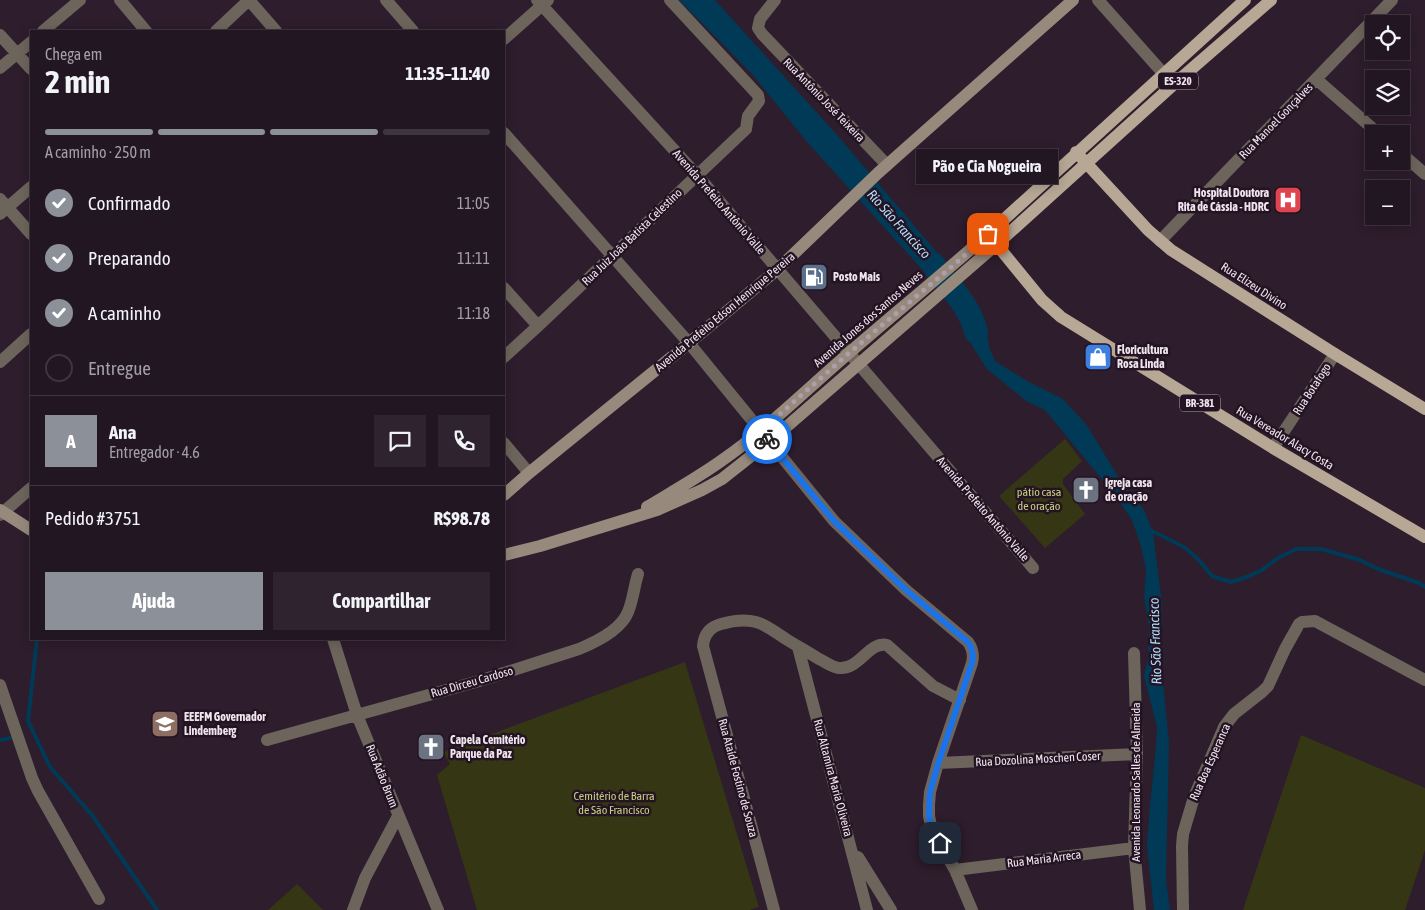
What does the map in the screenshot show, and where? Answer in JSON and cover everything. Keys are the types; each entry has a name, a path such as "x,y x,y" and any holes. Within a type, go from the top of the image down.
{"main road":[{"name":"Avenida Prefeito Edson Henrique Pereira","path":"505,494 778,270 882,169 1073,0"},
{"name":"Avenida Jones dos Santos Neves","path":"960,268 988,234 1245,0"},
{"name":"Avenida Jones dos Santos Neves","path":"627,519 722,461 761,431 849,353 929,294 960,268 997,244 1173,85 1271,0"},
{"name":"Rua Elizeu Divino","path":"1076,152 1160,241 1179,255 1425,410"},
{"name":"BR-381","path":"988,234 997,244"},
{"name":"Rua Vereador Alacy Costa","path":"997,244 1042,300 1061,317 1273,448 1425,537"},
{"name":"Avenida Jones dos Santos Neves","path":"505,555 657,510 722,479 769,442 858,364 929,294"},
{"path":"1,513 30,529"}],"street":[{"path":"44,30 80,0"},
{"path":"120,0 145,30"},
{"path":"217,30 249,0 275,30"},
{"path":"386,0 412,30"},
{"name":"Rua Juiz João Batista Celestino","path":"505,356 745,131 748,116 759,97 670,0"},
{"name":"Rua Antônio José Teixeira","path":"775,0 760,19 758,25 762,34 882,169"},
{"path":"1098,0 1173,85"},
{"name":"Rua Manoel Gonçalves","path":"1160,241 1392,0"},
{"path":"505,38 542,2"},
{"name":"Avenida Prefeito Antônio Valle","path":"542,2 697,175 1033,568"},
{"path":"0,35 30,68"},
{"path":"0,68 30,43"},
{"path":"1316,79 1369,125"},
{"path":"505,134 689,343 834,521 906,590 972,647 974,658 930,792 929,816 932,830 955,870 972,910"},
{"path":"1410,162 1425,174"},
{"path":"30,188 2,207 30,233"},
{"path":"505,289 538,326"},
{"path":"0,362 30,335"},
{"name":"Rua Botafogo","path":"1273,448 1335,354"},
{"path":"505,443 529,473"},
{"path":"1,513 30,489"},
{"name":"Rua Dirceu Cardoso","path":"267,740 479,681 579,650 613,630 622,621 628,613 638,574"},
{"name":"Rua Ataíde Fostino de Souza","path":"774,910 703,646 706,633 718,625 727,622 748,621 764,626 798,647"},
{"name":"Rua Boa Esperanca","path":"1183,910 1183,834 1194,797 1224,727 1234,714 1268,686 1299,624 1315,621 1425,680"},
{"name":"Rua Adão Brum","path":"333,640 357,715 438,910"},
{"path":"798,647 830,665 841,668 854,665 875,647 883,644 887,645 933,686 960,700"},
{"name":"Rua Altamira Maria Oliveira","path":"798,647 868,910"},
{"name":"Avenida Leonardo Salles de Almeida","path":"1134,653 1137,754 1134,848 1140,910"},
{"path":"0,685 38,791 99,899"},
{"name":"Rua Dozolina Moschen Coser","path":"938,764 1137,754"},
{"path":"353,910 365,878 398,816"},
{"path":"852,848 891,910"},
{"name":"Rua Maria Arreca","path":"955,870 1134,848"}],"green space":[{"name":"pátio casa de oração","path":"1065,439 1082,461 1063,479 1063,484 1085,514 1045,548 999,496"},
{"name":"Cemitério de Barra de São Francisco","path":"685,662 759,907 749,910 477,910 437,775 450,764 444,752"},
{"path":"1301,735 1425,788 1425,850 1405,910 1243,910"},
{"path":"297,884 323,910 268,910"}],"water":[{"path":"679,0 715,0 838,136 945,262 929,277 807,142 752,74"},
{"path":"967,301 986,325 989,347 995,361 1027,381 1063,399 1086,424 1122,483 1144,510 1153,532 1162,605 1162,672 1169,743 1166,880 1170,910 1154,910 1147,845 1157,727 1144,676 1148,659 1149,627 1144,597 1146,571 1141,546 1132,520 1114,494 1045,410 1026,401 987,369 971,344 971,328 957,310"}],"waterway":[{"name":"Rio São Francisco","path":"933,264 964,304 976,332"},
{"path":"1148,529 1184,547 1199,560 1212,576 1231,582 1262,570 1278,558 1296,549 1321,549 1360,560 1425,587"},
{"path":"37,640 28,721 50,767 92,815 157,910"},
{"path":"0,740 10,738"}],"way so far":[{"path":"767,439 761,431 988,234"}],"place":[{"name":"Hospital Doutora Rita de Cássia - HDRC","path":"1288,200"},
{"name":"Pão e Cia Nogueira","path":"988,234"},
{"name":"Posto Mais","path":"814,277"},
{"name":"Floricultura Rosa Linda","path":"1098,357"},
{"name":"Igreja casa de oração","path":"1086,490"},
{"name":"EEEFM Governador Lindemberg","path":"165,724"},
{"name":"Capela Cemitério Parque da Paz","path":"431,747"}],"route":[{"path":"767,439 834,521 906,590 972,647 974,658 930,792 929,816 932,830 940,843"}]}
